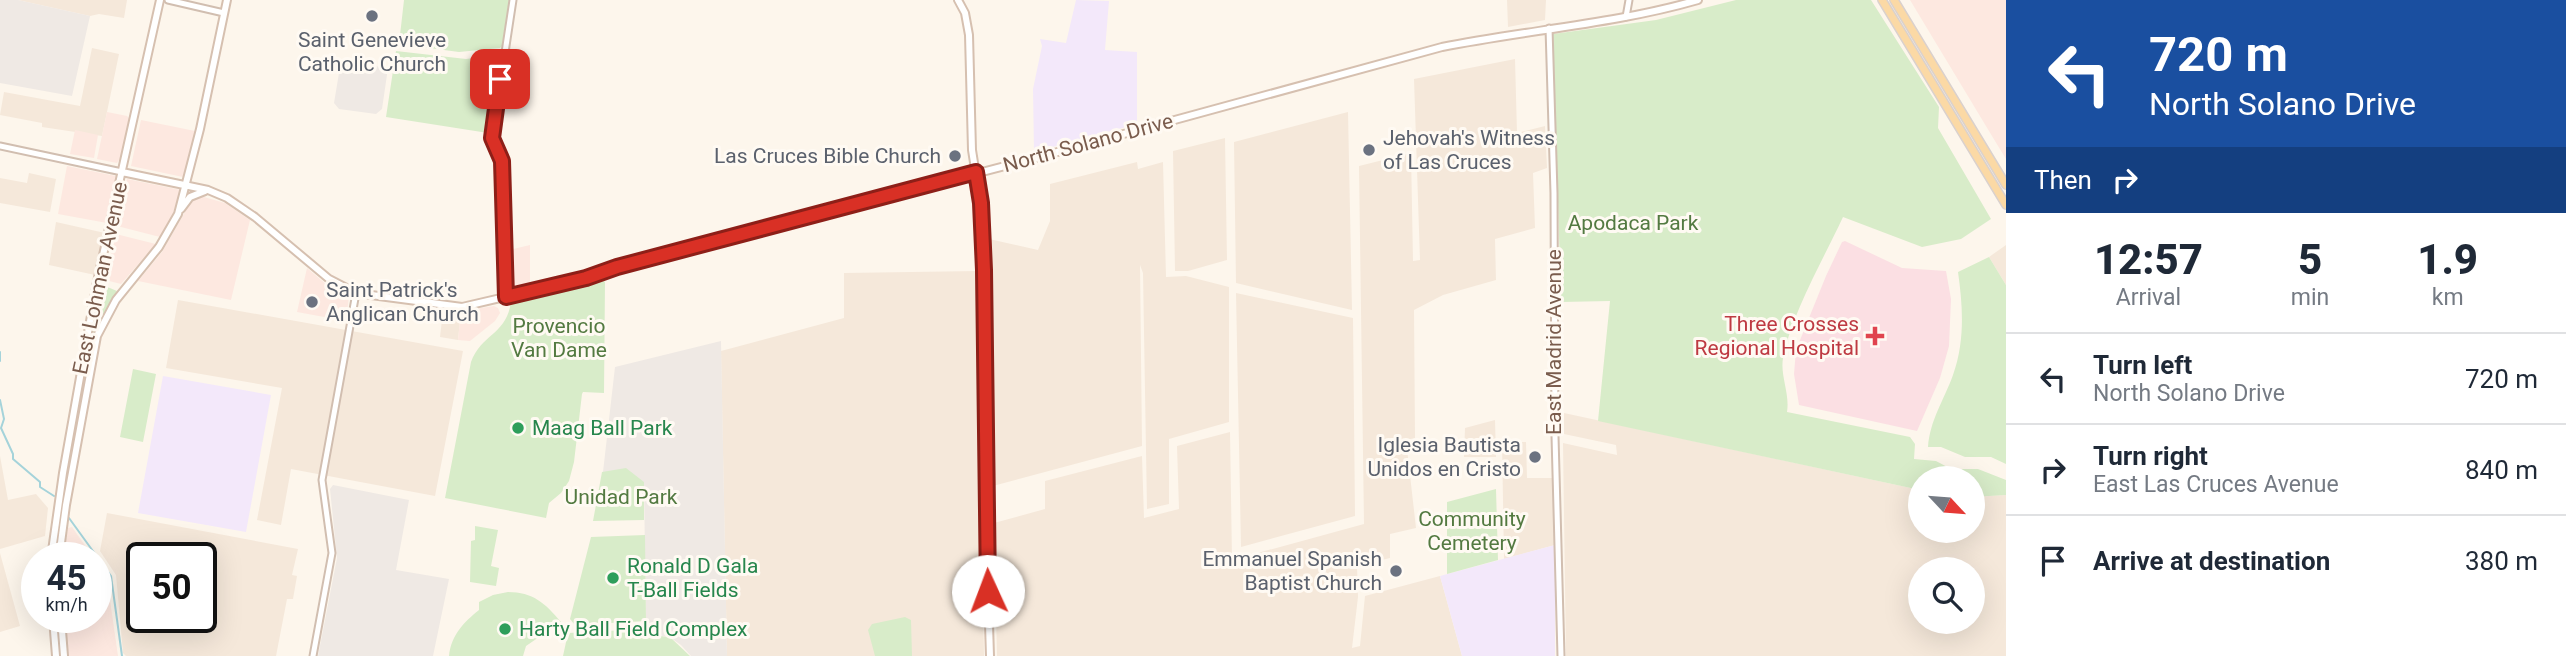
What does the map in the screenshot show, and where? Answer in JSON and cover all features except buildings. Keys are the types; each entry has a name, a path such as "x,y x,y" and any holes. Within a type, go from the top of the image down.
{"main road":[{"name":"East Lohman Avenue","path":"53,542 97,282 160,0"},
{"path":"178,214 187,185 227,0"},
{"path":"958,0 965,13 969,35 972,150 981,203 990,656"},
{"name":"North Solano Drive","path":"356,293 450,307 476,305 586,278 617,267 1442,47 1655,12 1698,0"},
{"path":"1882,0 2006,205"},
{"path":"1894,0 2006,185"},
{"path":"1963,132 1969,134 1982,154 1988,155"},
{"path":"122,172 208,190 240,205 329,279 356,293"},
{"path":"178,214 190,197 208,190"},
{"name":"East Lohman Avenue","path":"61,542 97,336 113,305 159,247 178,214"},
{"path":"54,633 56,656"},
{"path":"62,633 64,656"}],"street":[{"path":"169,0 224,13"},
{"path":"506,297 502,161 492,138 513,0"},
{"path":"1626,17 1629,0"},
{"name":"East Madrid Avenue","path":"1549,28 1554,193 1555,436 1560,656"},
{"path":"0,146 122,172"},
{"path":"313,656 332,553 322,480 356,293"}],"shaded area":[{"path":"0,0 18,0 90,16 72,96 0,83"},
{"path":"18,0 127,0 124,18 99,14 90,16"},
{"path":"1076,0 1109,1 1105,50 1137,52 1137,124 1034,152 1033,89 1042,46 1040,39 1066,43"},
{"path":"1507,0 1546,0 1545,20 1508,27"},
{"path":"1910,0 2006,0 2006,159 1995,141"},
{"path":"92,48 119,54 102,136 42,127 42,123 0,115 4,92 80,106"},
{"path":"1515,59 1517,133 1545,126 1547,168 1533,173 1535,228 1495,239 1496,280 1443,295 1414,310 1415,438 1406,440 1416,528 1390,534 1390,558 1357,566 1358,597 1352,648 1360,646 1365,596 1440,576 1462,656 997,656 994,523 1045,509 1045,481 1142,456 1144,518 1179,509 1177,446 1230,432 1232,560 1364,524 1359,166 1411,153 1413,261 1420,260 1414,79"},
{"path":"341,61 388,68 382,109 376,114 339,109 334,103"},
{"path":"107,112 130,119 122,156 117,163 97,159"},
{"path":"1348,112 1352,310 1236,283 1234,142"},
{"path":"141,120 195,131 183,177 131,166"},
{"path":"75,130 98,135 94,158 70,154"},
{"path":"1225,138 1227,260 1188,271 1175,271 1173,151"},
{"path":"1137,162 1138,169 1163,162 1166,277 1186,276 1229,287 1229,422 1169,439 1169,504 1147,509 1143,273 1140,265 1142,446 993,486 989,239 1038,250 1050,221 1050,184"},
{"path":"67,166 116,176 107,223 58,214"},
{"path":"29,173 56,179 50,212 0,203 0,178 27,183"},
{"path":"127,179 181,190 172,216 160,237 117,226"},
{"path":"197,195 225,203 250,220 231,300 138,281 162,252"},
{"path":"56,222 105,233 95,275 49,265"},
{"path":"116,234 156,244 121,284 105,280"},
{"name":"Three Crosses Regional Hospital","path":"1845,241 1902,268 1946,271 1951,299 1949,346 1940,378 1917,431 1799,405 1794,374 1796,350 1826,276 1842,242"},
{"path":"530,245 530,285 511,290 509,250"},
{"path":"2006,245 2006,285 1989,257"},
{"path":"307,268 327,285 349,296 346,321 297,312"},
{"path":"978,271 984,656 727,656 721,351 844,318 844,273"},
{"path":"1236,293 1353,318 1355,516 1241,547"},
{"path":"178,300 463,351 435,496 291,469 281,525 257,520 282,388 166,368"},
{"path":"494,306 500,313 495,321 470,341 458,340 461,311"},
{"path":"443,311 461,311 458,340 440,337"},
{"path":"721,341 727,656 691,656 671,638 646,632 644,482 603,472 615,367"},
{"path":"163,376 271,395 246,532 138,513"},
{"path":"1564,413 1908,487 1908,543 1985,543 1985,496 2006,495 2006,656 1566,656 1563,443 1617,455 1616,445 1564,434"},
{"path":"1495,420 1496,457 1464,457 1465,428"},
{"path":"1502,442 1526,442 1527,478 1554,478 1555,545 1504,559"},
{"path":"0,456 8,500 36,494 48,508 45,536 0,549"},
{"path":"333,485 409,500 396,570 449,579 433,656 318,656 337,558 330,489"},
{"path":"107,513 298,549 292,575 297,576 293,599 287,599 276,656 126,656 123,653 116,575 112,569 112,542 102,542"},
{"path":"72,527 83,542 66,542 68,528"},
{"path":"1555,545 1555,656 1462,656 1440,576"},
{"path":"0,553 20,626 0,632"},
{"path":"112,614 118,656 68,656 66,633 112,633"}],"green space":[{"path":"404,0 509,0 502,46 459,52 399,44"},
{"name":"Apodaca Park","path":"1736,0 1871,0 1939,107 1938,128 1991,219 1961,239 1922,247 1843,217 1787,341 1782,365 1787,412 1910,437 1915,444 1914,459 1936,461 1945,466 1908,466 1908,487 1598,421 1610,301 1561,302 1553,34 1656,20"},
{"path":"396,51 466,59 499,55 488,133 386,117"},
{"path":"1989,257 2006,285 2006,464 1991,457 1965,457 1941,447 1928,447 1931,428 1953,375 1960,349 1962,311 1958,272"},
{"name":"Provencio Van Dame","path":"602,280 605,282 604,393 582,394 574,462 569,481 561,493 549,503 546,518 445,498 471,362 481,345 505,321 511,301"},
{"path":"105,286 117,291 104,313 89,350 102,288"},
{"path":"133,369 156,374 143,442 120,437"},
{"name":"Unidad Park","path":"626,468 644,482 644,520 593,521 602,472"},
{"path":"1985,472 2006,480 2006,495 1985,496"},
{"name":"Community Cemetery","path":"1496,489 1498,560 1447,574 1447,502"},
{"path":"475,526 498,530 491,566 499,568 496,586 470,582 471,541 475,540"},
{"name":"Ronald D Gala T-Ball Fields","path":"645,535 646,621 575,625 570,619 591,537"},
{"name":"Harty Ball Field Complex","path":"508,592 532,596 561,622 526,646 523,656 449,656 455,635 479,610 479,602"},
{"path":"905,617 911,620 912,656 875,656 868,630 872,624"},
{"path":"646,629 647,633 671,638 690,656 563,656 568,633"}],"waterway":[{"path":"0,352 0,361"},
{"path":"0,400 4,419 1,428 13,459 40,482 40,487 54,496"},
{"path":"69,518 111,576 122,656"}],"place":[{"name":"Saint Genevieve Catholic Church","path":"372,16"},
{"name":"Jehovah's Witness of Las Cruces","path":"1369,150"},
{"name":"Las Cruces Bible Church","path":"955,156"},
{"name":"Saint Patrick's Anglican Church","path":"312,302"},
{"name":"Three Crosses Regional Hospital","path":"1875,336"},
{"name":"Maag Ball Park","path":"518,428"},
{"name":"Iglesia Bautista Unidos en Cristo","path":"1535,457"},
{"name":"Emmanuel Spanish Baptist Church","path":"1396,571"},
{"name":"Ronald D Gala T-Ball Fields","path":"613,578"},
{"name":"Harty Ball Field Complex","path":"505,629"}],"route":[{"path":"500,79 492,138 502,161 506,297 586,278 617,267 976,172 981,203 984,270 988,591"}]}
